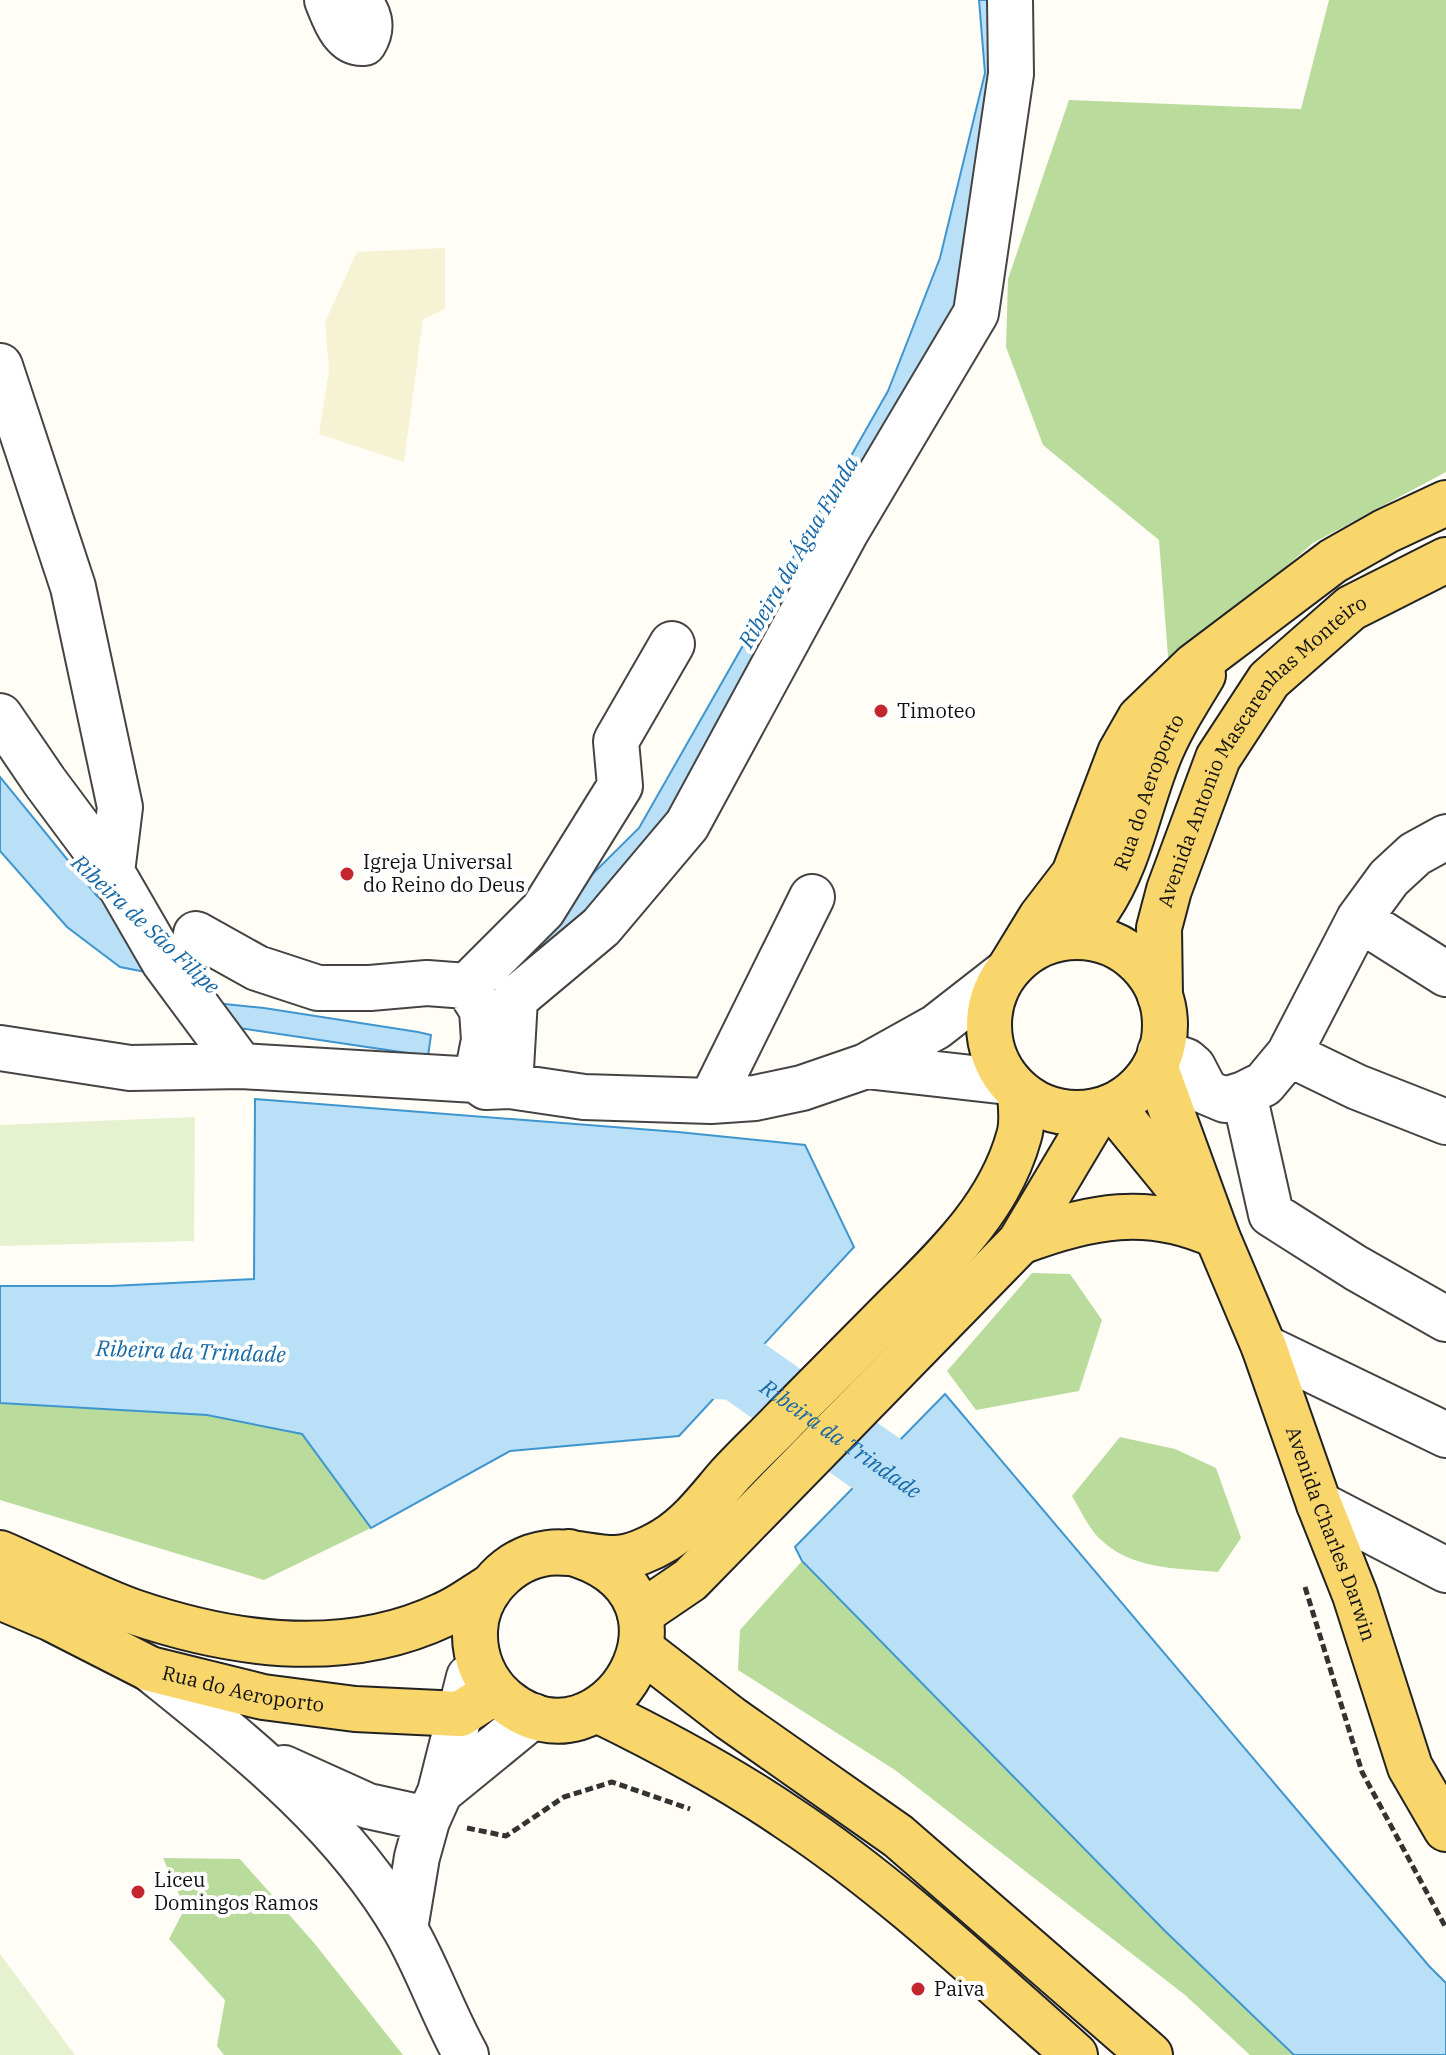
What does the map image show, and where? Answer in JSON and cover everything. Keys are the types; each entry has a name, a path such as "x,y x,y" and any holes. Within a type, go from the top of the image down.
{"main road":[{"path":"0,1553 133,1611 198,1630 298,1645 362,1641 394,1632 443,1615 490,1587 506,1571 525,1559 546,1553 569,1552 616,1558 637,1553 663,1541 690,1523 730,1475 976,1223 1006,1170 1022,1123 1014,1088 994,1057 988,1029 991,1000 1041,917 1074,874 1120,753 1140,718 1168,689 1220,646 1333,561 1386,531 1446,503"},
{"name":"Avenida Antonio Mascarenhas Monteiro","path":"1160,996 1159,928 1218,758 1226,745 1269,680 1351,608 1446,560"},
{"name":"Rua do Aeroporto","path":"1074,936 1098,910 1116,875 1131,845 1160,753 1220,646"},
{"path":"1008,970 1039,944 1074,936 1118,946 1136,959 1151,977 1160,996 1164,1016 1158,1059 1217,1236"},
{"path":"1014,1088 1044,1108 1071,1113 1105,1108 1129,1096 1158,1059"},
{"path":"1105,1108 1217,1236"},
{"path":"640,1632 1020,1242 1105,1108"},
{"path":"1020,1242 1060,1227 1125,1216 1168,1218 1190,1223 1217,1236"},
{"name":"Avenida Charles Darwin","path":"1217,1236 1264,1347 1319,1504 1355,1595 1410,1767 1446,1829"},
{"path":"490,1587 480,1607 475,1629 476,1652 483,1673 478,1703 513,1706 533,1716 566,1719 597,1710 618,1695 633,1674 640,1632 630,1591 613,1572 593,1559 569,1552"},
{"name":"Rua do Aeroporto","path":"0,1597 52,1619 150,1669 263,1697 355,1709 478,1703"},
{"path":"640,1632 730,1718 898,1836 1150,2055"},
{"path":"597,1710 656,1739 789,1818 906,1907 1075,2055"}],"street":[{"path":"327,0 346,36 356,43 364,43 370,20 363,6 355,0"},
{"path":"491,1085 515,999 601,927 687,825 846,532 976,313 1011,74 1010,0"},
{"path":"0,366 73,587 120,807 112,872"},
{"path":"196,934 257,968 318,988 427,983 467,986 543,910 620,786 616,741 672,644"},
{"path":"0,716 112,872 164,962 241,1066"},
{"path":"1158,1059 1186,1061 1193,1067 1206,1092 1225,1100 1264,1084 1289,1054 1359,919 1389,878 1415,854 1446,837"},
{"path":"711,1101 812,897"},
{"path":"1359,919 1446,974"},
{"path":"2,1051 130,1068 241,1066 491,1085 584,1097 711,1101 755,1098 802,1088 866,1066 936,1027 1008,970"},
{"path":"467,986 482,1010 491,1085"},
{"path":"1289,1054 1357,1087 1446,1122"},
{"path":"866,1066 1014,1088"},
{"path":"1244,1094 1271,1214 1356,1268 1446,1319"},
{"path":"1264,1347 1446,1435"},
{"path":"1319,1504 1446,1570"},
{"path":"150,1669 257,1756 346,1846 405,1929 466,2055"},
{"path":"405,1929 417,1857 433,1807 478,1703"},
{"path":"257,1756 368,1806 418,1817 533,1716"}],"path":[{"path":"433,1807 506,1836 564,1797 612,1782 696,1811"}],"shaded area":[{"path":"445,248 445,309 423,319 404,462 319,434 329,370 325,322 357,252"}],"green space":[{"path":"1329,0 1446,0 1446,472 1313,543 1169,669 1159,540 1043,445 1006,347 1008,279 1069,100 1301,109"},
{"path":"195,1117 194,1241 0,1246 0,1125"},
{"path":"1032,1273 1070,1274 1102,1320 1079,1391 976,1410 947,1371"},
{"path":"0,1403 207,1415 302,1434 371,1528 264,1580 0,1500"},
{"path":"1120,1437 1175,1449 1216,1468 1241,1538 1218,1572 1140,1562 1112,1548 1091,1529 1072,1496"},
{"path":"802,1561 972,1666 1377,2055 1250,2055 1185,1995 895,1770 738,1670 740,1630"},
{"path":"163,1858 240,1859 315,1944 403,2055 224,2055 217,2046 225,2000 169,1939 185,1908"},
{"path":"0,1954 75,2055 0,2055"}],"water":[{"name":"Ribeira da Água Funda","path":"979,0 1020,0 965,304 707,810 529,1000 494,1065 488,986 520,946 639,828 888,391 940,258 985,73"},
{"path":"0,777 97,896 215,1003 431,1035 428,1056 218,1025 161,975 120,967 67,927 0,851"},
{"path":"255,1099 805,1145 854,1247 679,1436 510,1451 371,1528 302,1434 207,1415 0,1403 0,1286 111,1286 254,1279"},
{"path":"945,1394 1446,1983 1446,2055 1294,2055 1165,1931 802,1561 795,1547"}],"waterway":[{"name":"Ribeira da Trindade","path":"648,1362 737,1366 954,1518"}],"place":[{"name":"Timoteo","path":"881,711"},
{"name":"Igreja Universal do Reino do Deus","path":"347,874"},
{"name":"Liceu Domingos Ramos","path":"138,1892"},
{"name":"Paiva","path":"918,1989"}],"water label":[{"name":"Ribeira de São Filipe","path":"146,924"}]}
